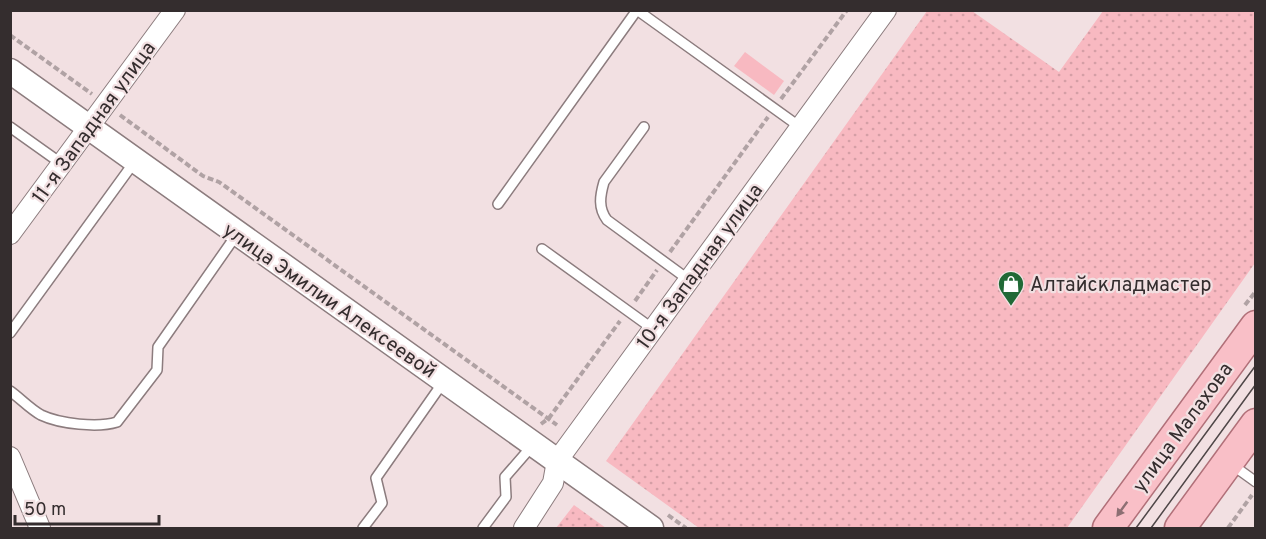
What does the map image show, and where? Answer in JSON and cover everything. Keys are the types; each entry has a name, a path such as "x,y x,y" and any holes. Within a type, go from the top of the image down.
{"main road":[{"name":"улица Малахова","path":"1108,528 1256,326"},
{"path":"1180,528 1256,424"}],"street":[{"name":"11-я Западная улица","path":"10,234 90,129 175,10"},
{"name":"10-я Западная улица","path":"524,528 553,483 557,461 886,10"},
{"name":"улица Эмилии Алексеевой","path":"10,71 444,381 535,436 557,461 651,528"},
{"path":"10,456 40,528"}],"lane":[{"path":"498,204 637,10 800,127"},
{"path":"10,127 63,164"},
{"path":"644,127 604,182 601,193 601,212 607,220 689,280"},
{"path":"10,333 135,162"},
{"path":"10,391 41,414 71,423 107,425 117,422 157,370 158,347 237,234"},
{"path":"542,249 653,329"},
{"path":"363,528 382,503 376,478 444,381"},
{"path":"483,528 506,497 506,477 535,436"},
{"path":"1228,462 1256,483"}],"path":[{"path":"535,436 847,10"},
{"path":"10,35 203,176 219,182 557,424"},
{"path":"1228,528 1256,490"}],"shaded area":[{"path":"927,11 972,11 1059,72 1103,11 1255,11 1255,263 1067,528 699,528 606,461"},
{"path":"745,52 784,81 774,95 734,66"},
{"path":"574,505 606,528 556,528"}],"tram line":[{"path":"1136,528 1256,365"},
{"path":"1151,528 1256,384"}],"place":[{"name":"Алтайскладмастер","path":"1011,307"}]}
